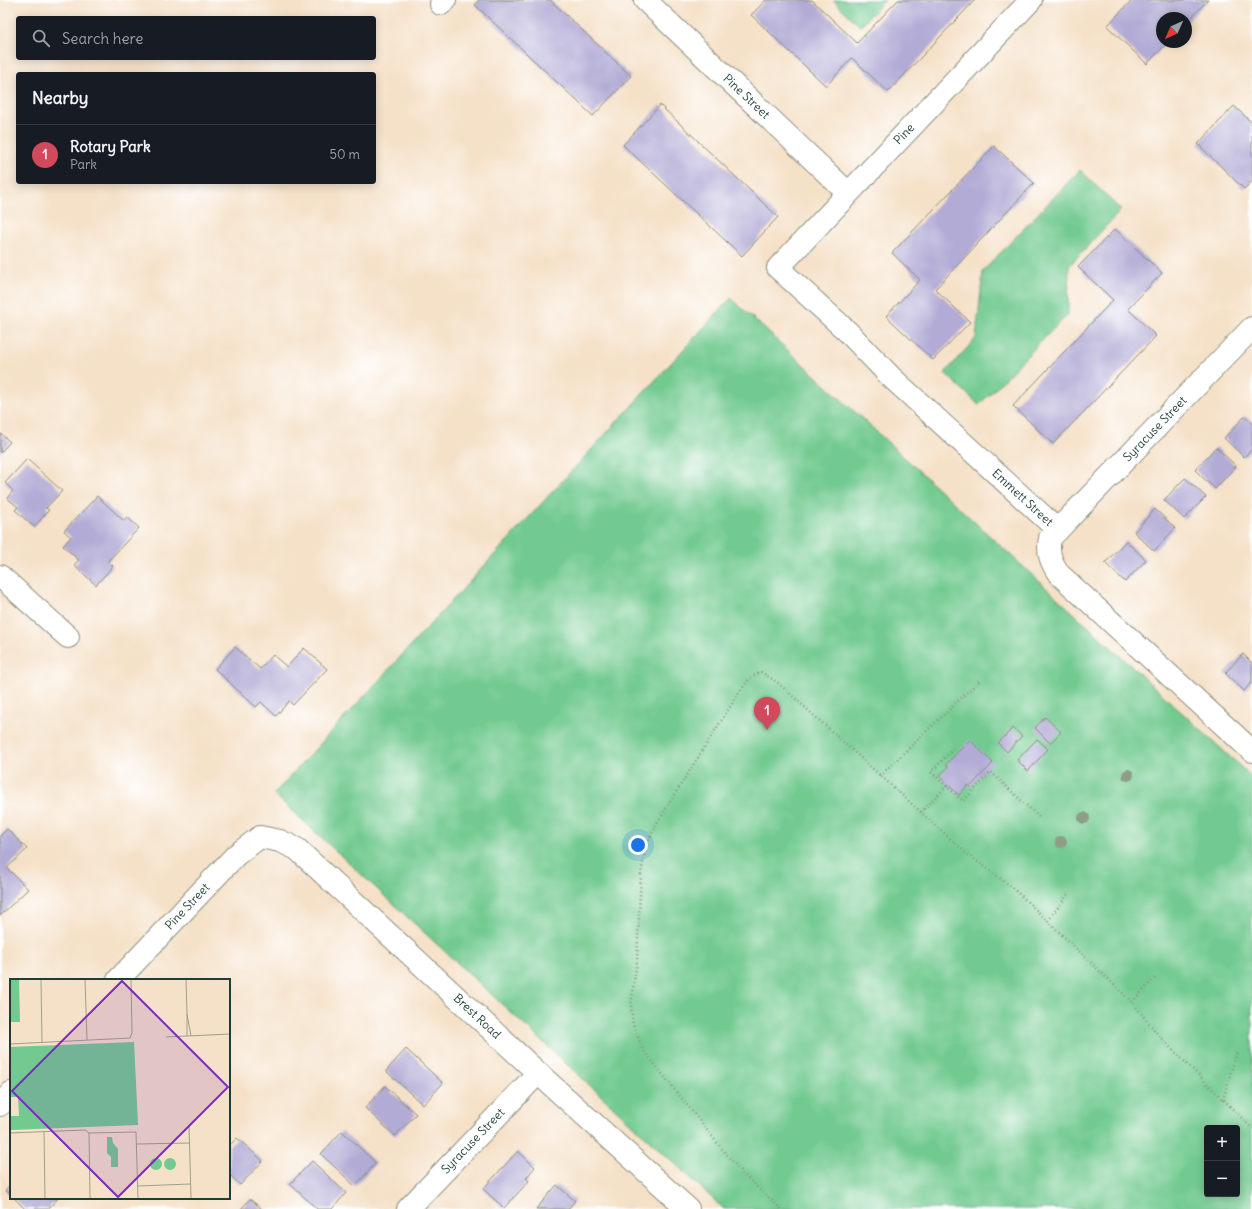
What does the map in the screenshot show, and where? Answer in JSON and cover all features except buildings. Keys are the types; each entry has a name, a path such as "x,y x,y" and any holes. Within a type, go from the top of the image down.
{"street":[{"name":"Pine Street","path":"645,0 848,193"},
{"name":"Pine","path":"778,268 1032,0"},
{"name":"Emmett Street","path":"778,268 848,332 891,377 1058,530 1050,538 1048,547 1050,561 1058,574 1252,751"},
{"name":"Syracuse Street","path":"1058,530 1252,328"},
{"path":"0,576 68,637"},
{"name":"Pine Street","path":"119,979 236,855 260,837"},
{"name":"Brest Road","path":"260,837 280,841 297,849 538,1073 688,1209"},
{"name":"Syracuse Street","path":"408,1209 538,1073"},
{"path":"0,1105 10,1095"}],"path":[{"path":"781,1209 742,1173 644,1051 633,1025 631,1005 637,960 641,874 646,846 658,821 740,691 750,678 761,672 778,683 966,854 1012,887 1132,1002 1160,1037 1252,1128"},
{"path":"880,776 981,679"},
{"path":"953,749 931,772 963,801 991,772 1039,817"},
{"path":"921,812 947,786"},
{"path":"1048,921 1068,894"},
{"path":"1132,1002 1157,976"},
{"path":"1224,1100 1237,1051"}],"green space":[{"path":"833,0 885,0 860,26"},
{"path":"1080,170 1121,210 1069,266 1068,314 979,405 945,373 976,338 983,271"},
{"path":"731,298 1252,777 1252,1209 724,1209 274,794"}],"place":[{"name":"Rotary Park","path":"767,730"}]}
